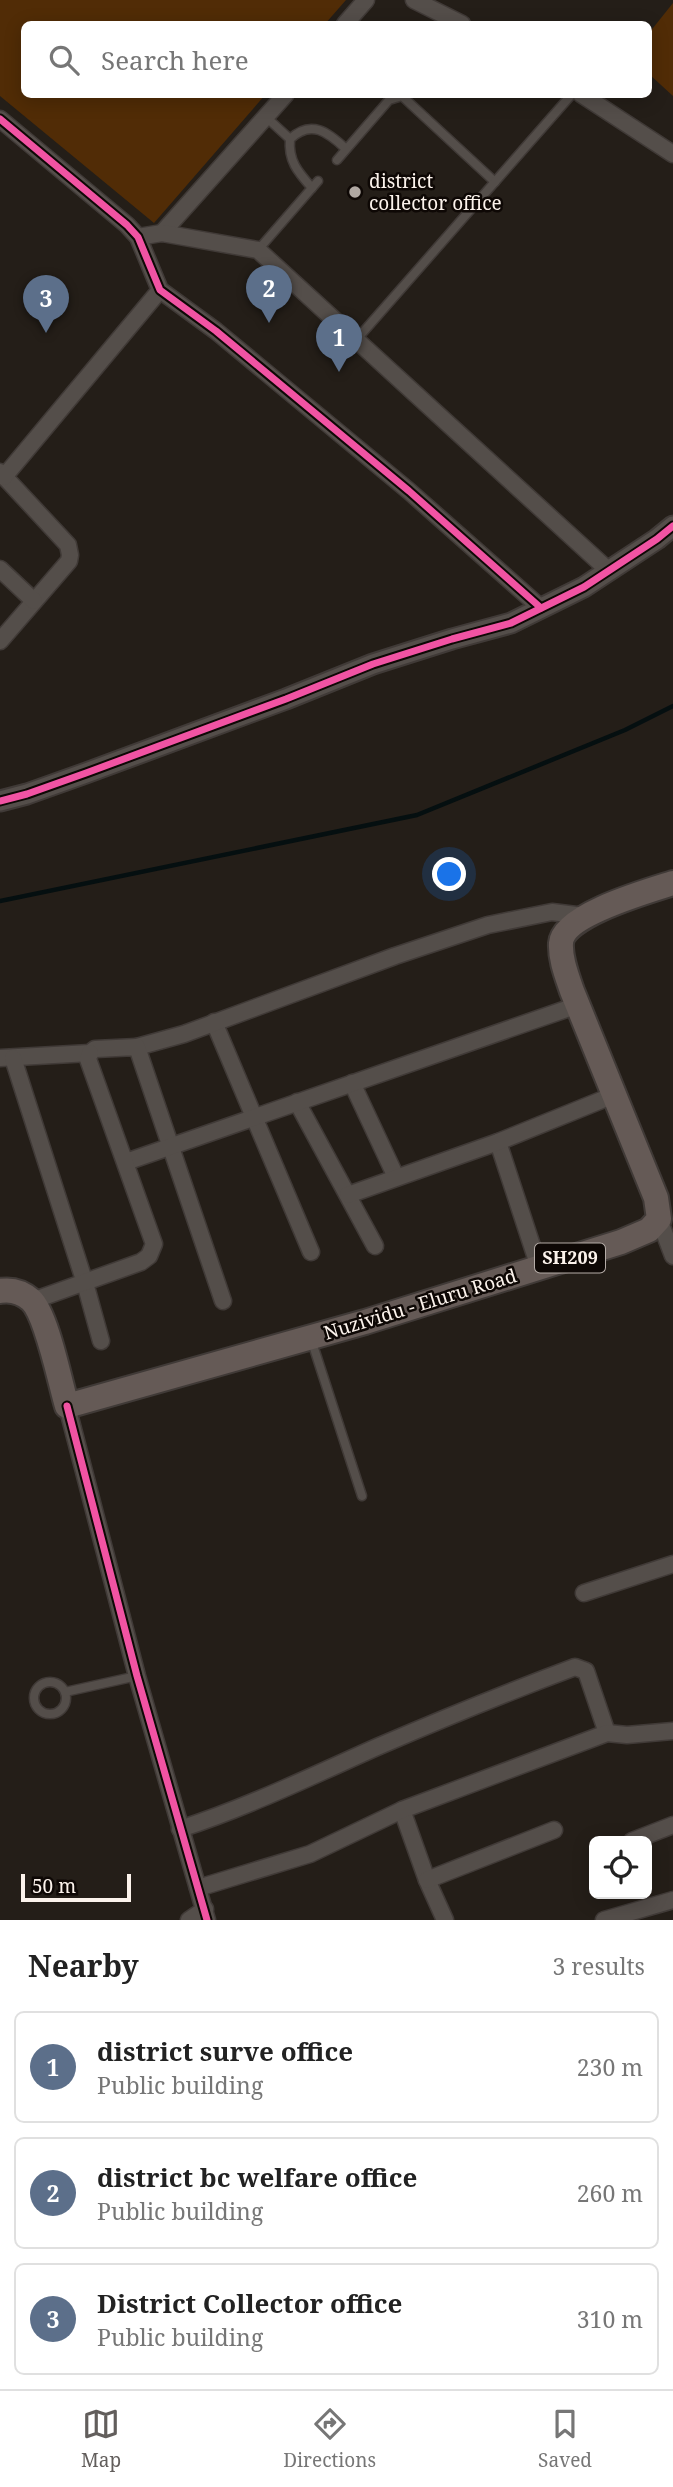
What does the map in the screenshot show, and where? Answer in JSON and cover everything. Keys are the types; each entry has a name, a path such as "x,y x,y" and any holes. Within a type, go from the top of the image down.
{"main road":[{"path":"659,1219 656,1198 578,1005 562,959 561,940 570,926 584,916 673,883"},
{"name":"Nuzividu - Eluru Road","path":"67,1406 311,1338 621,1242 649,1230 659,1219"},
{"path":"0,1291 19,1292 32,1301 40,1316 67,1406"}],"street":[{"path":"348,21 366,0"},
{"path":"414,0 456,21"},
{"path":"162,233 283,98"},
{"path":"587,98 673,154"},
{"path":"0,119 127,225 138,237 160,290 216,331 400,483 541,608"},
{"path":"138,237 162,233 258,250 608,570"},
{"path":"0,641 69,561 68,545 2,474 160,290"},
{"path":"0,801 27,794 274,704 373,664 511,623 583,587 673,526"},
{"path":"0,569 34,601"},
{"path":"32,1301 141,1262 153,1251 154,1244 88,1059 95,1049 137,1046 184,1034 488,925 552,912 584,916"},
{"path":"126,1162 578,1005"},
{"path":"214,1022 311,1252"},
{"path":"137,1046 223,1301"},
{"path":"90,1053 7,1058 85,1283 101,1341"},
{"path":"352,1083 396,1177"},
{"path":"348,1195 498,1142 614,1095"},
{"path":"297,1102 375,1245"},
{"path":"498,1142 539,1267"},
{"path":"659,1219 673,1256"},
{"path":"67,1406 136,1676 206,1914 189,1920"},
{"path":"584,1593 673,1564"},
{"path":"180,1829 216,1818 491,1698 575,1667 586,1671 607,1733"},
{"path":"198,1888 310,1854 402,1810 607,1733 671,1737"},
{"path":"402,1810 427,1880 445,1920"},
{"path":"645,1836 673,1825"},
{"path":"427,1880 554,1830"},
{"path":"604,1920 673,1900"}],"lane":[{"path":"337,160 389,100 396,98"},
{"path":"404,98 495,182"},
{"path":"357,339 568,98"},
{"path":"266,117 290,139"},
{"path":"258,250 315,185 297,171 289,154 290,139 307,128 320,130 346,149"},
{"path":"311,1338 362,1496"},
{"path":"65,1692 136,1676"},
{"path":"52,1682 60,1685 65,1692 64,1708 57,1713 48,1714 36,1705 34,1696 37,1689 44,1684 52,1682"}],"shaded area":[{"path":"0,0 346,0 328,21 21,21 21,98 262,98 154,223 0,96"},
{"path":"673,3 673,96 652,77 652,29"}],"waterway":[{"path":"0,901 417,815 625,730 673,706"}],"cycle path":[{"path":"0,119 127,225 138,237 160,290 216,331 409,491 541,608"},
{"path":"0,801 86,773 373,664 511,623 584,587 673,526"},
{"path":"67,1406 137,1676 207,1920"}],"place":[{"name":"district collector office","path":"355,192"},
{"name":"district bc welfare office","path":"269,323"},
{"name":"District Collector office","path":"46,333"},
{"name":"district surve office","path":"339,372"}]}
